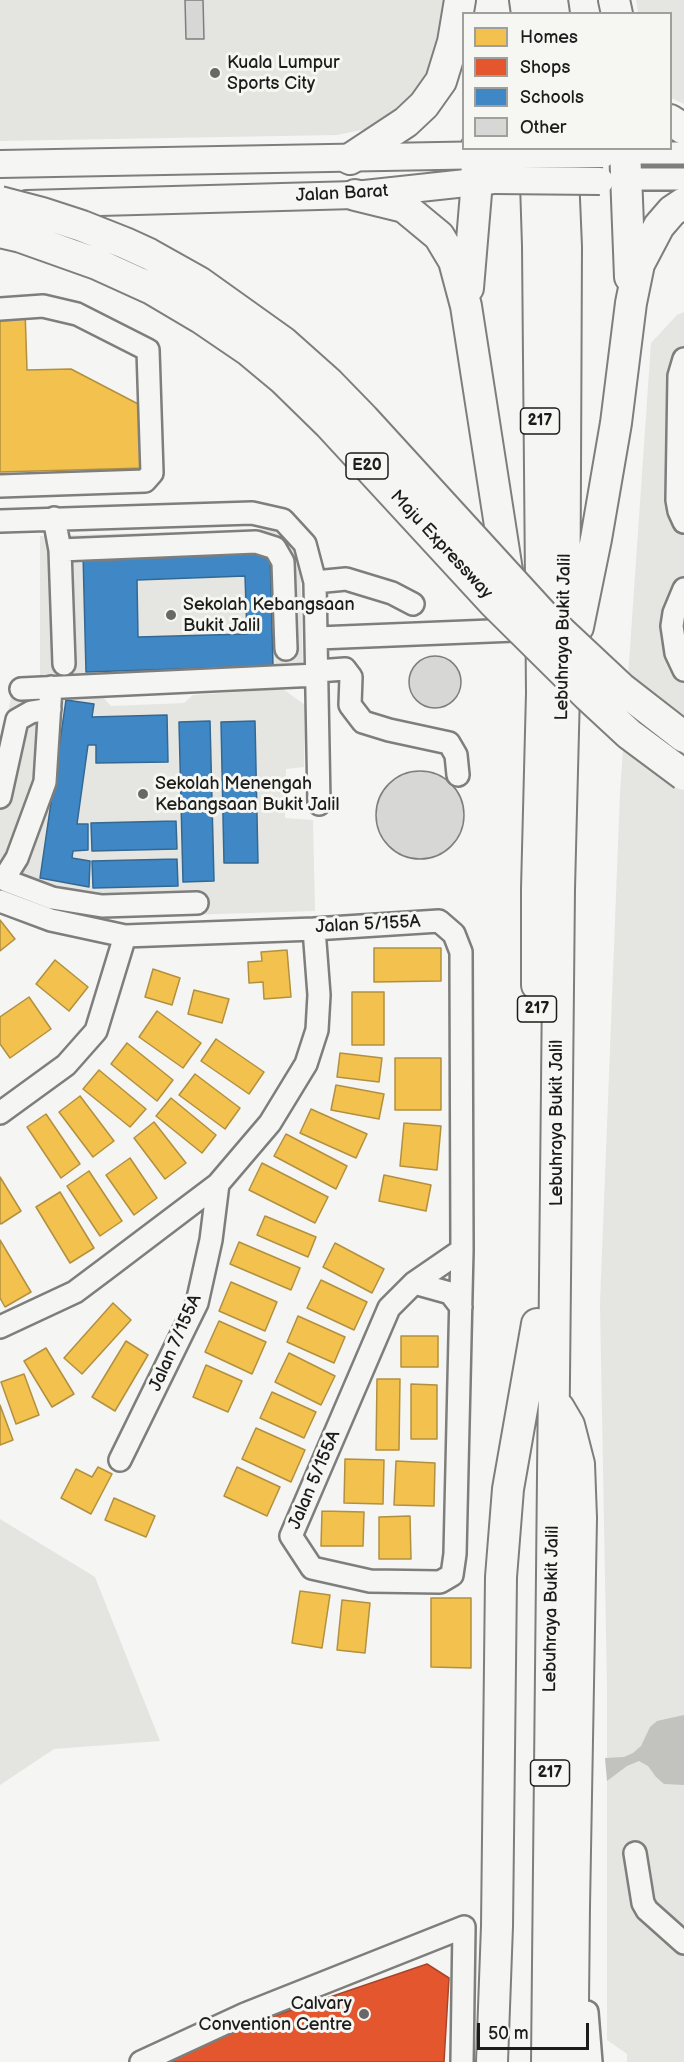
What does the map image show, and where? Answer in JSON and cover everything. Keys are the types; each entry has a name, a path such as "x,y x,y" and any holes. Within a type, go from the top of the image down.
{"highway":[{"path":"350,159 406,122 424,105 441,81 453,42 461,0"},
{"name":"Lebuhraya Bukit Jalil","path":"528,2062 543,1485 554,1401 559,889 535,150"},
{"name":"Lebuhraya Bukit Jalil","path":"547,2062 543,1485 537,1324 537,889 553,692 566,247 562,150"},
{"path":"616,163 631,303"},
{"path":"466,306 483,164"},
{"path":"355,195 404,207 439,236 454,261 466,306 515,630 553,692"},
{"path":"553,692 596,539 616,423 631,303 639,264 658,226 672,211 684,203"},
{"name":"Maju Expressway","path":"0,204 42,213 82,226 149,254 199,282 283,342 329,383 364,419 543,615 621,688 684,737"},
{"name":"Maju Expressway","path":"0,232 21,237 97,264 152,289 201,318 248,350 284,380 329,424 494,603 580,688 629,734 684,775"},
{"path":"492,2062 497,1926 501,1577 508,1489 537,1324"},
{"path":"554,1401 569,1425 579,1464 581,1518 573,2002 586,2056"}],"main road":[{"name":"Jalan Barat","path":"0,164 350,159 483,164 616,163"},
{"name":"Jalan Barat","path":"0,204 355,195 483,164"}],"street":[{"name":"Jalan Barat","path":"616,163 684,153"},
{"name":"Jalan Barat","path":"616,163 684,179"},
{"path":"0,309 43,306 77,314 148,350 152,473 146,481 0,486"},
{"path":"684,359 679,376 681,471 677,500 684,522"},
{"path":"0,520 252,513 283,520 305,544 315,582 318,638 319,804"},
{"path":"54,518 60,550 64,664"},
{"path":"60,550 255,542 275,548 283,562 286,649"},
{"path":"315,582 346,579 392,593 413,604"},
{"path":"684,588 674,613 672,626 676,653 684,670"},
{"path":"318,638 515,630"},
{"path":"21,689 317,673 345,669 351,677 350,705 363,722 448,743 456,755 458,775"},
{"path":"51,687 45,782 17,858 4,873 7,882 41,894 102,906 197,903"},
{"path":"0,796 17,720 32,712 50,709"},
{"name":"Jalan 5/155A","path":"0,901 51,920 125,936 439,921 454,934 461,952 462,1250 455,1554 452,1575 440,1582 370,1581 312,1568 291,1536 389,1308 414,1283 462,1250"},
{"path":"0,1327 75,1292 218,1184 270,1123 306,1064 317,1030 319,995 314,928"},
{"path":"0,1113 66,1065 96,1031 125,936"},
{"name":"Jalan 7/155A","path":"120,1460 197,1303 211,1240 218,1184"},
{"path":"414,1283 450,1293 461,1307"},
{"path":"634,1853 643,1903 647,1910 684,1943"},
{"path":"141,2062 245,2014 464,1927 497,1926"},
{"path":"462,2062 464,1927"},
{"path":"586,2056 604,2062"}],"shaded area":[{"name":"Kuala Lumpur Sports City","path":"0,0 447,0 437,56 421,91 398,112 371,128 337,135 0,141"},
{"path":"636,0 684,0 684,104 672,98 672,12 638,12"},
{"path":"684,312 684,2062 627,2062 627,2054 607,2040 607,1688 600,1304 620,793 651,343 677,315"},
{"name":"Sekolah Kebangsaan Bukit Jalil","path":"272,529 300,557 303,673 40,681 40,536"},
{"name":"Sekolah Menengah Kebangsaan Bukit Jalil","path":"283,689 305,705 304,767 286,769 285,818 313,820 315,911 121,917 44,903 0,884 0,754 11,697 101,695 111,706 184,703 193,695"},
{"path":"0,1519 95,1577 160,1741 54,1749 0,1785"},
{"path":"684,1715 684,1785 664,1784 648,1766 639,1761 627,1766 607,1781 605,1758 624,1757 633,1753 641,1746 650,1727 657,1721"}],"building: Homes":[{"path":"25,310 27,370 71,369 142,406 144,468 0,472 0,311"},
{"path":"0,920 15,939 0,951"},
{"path":"374,948 441,948 441,981 374,982"},
{"path":"287,950 291,997 264,999 263,982 249,983 248,962 262,961 261,952"},
{"path":"55,960 88,987 69,1011 36,984"},
{"path":"153,969 180,978 172,1005 145,997"},
{"path":"194,990 229,999 222,1023 188,1014"},
{"path":"352,992 384,992 384,1045 352,1045"},
{"path":"29,997 51,1029 10,1058 0,1044 0,1017"},
{"path":"157,1011 201,1043 183,1068 139,1037"},
{"path":"216,1039 264,1072 249,1094 201,1061"},
{"path":"127,1043 173,1080 157,1101 111,1064"},
{"path":"340,1053 382,1058 379,1082 337,1077"},
{"path":"395,1058 441,1058 441,1110 395,1110"},
{"path":"99,1070 146,1109 130,1127 83,1089"},
{"path":"195,1074 240,1108 225,1129 179,1095"},
{"path":"336,1085 384,1094 379,1119 331,1110"},
{"path":"80,1096 114,1141 93,1157 59,1112"},
{"path":"171,1098 216,1135 202,1153 156,1116"},
{"path":"311,1109 367,1134 356,1158 300,1133"},
{"path":"46,1114 80,1164 61,1178 27,1127"},
{"path":"154,1122 186,1163 165,1179 134,1138"},
{"path":"404,1123 441,1126 437,1170 400,1166"},
{"path":"286,1134 347,1166 336,1189 274,1156"},
{"path":"130,1158 157,1198 134,1215 106,1175"},
{"path":"262,1163 328,1197 315,1223 249,1190"},
{"path":"89,1171 122,1221 100,1236 67,1186"},
{"path":"384,1175 431,1185 426,1211 379,1201"},
{"path":"0,1177 21,1211 1,1224 0,1223"},
{"path":"60,1192 94,1248 70,1263 36,1207"},
{"path":"265,1216 316,1237 308,1257 257,1235"},
{"path":"0,1240 31,1292 5,1307 0,1298"},
{"path":"239,1242 300,1268 291,1290 230,1264"},
{"path":"335,1243 384,1269 372,1293 323,1267"},
{"path":"321,1280 367,1302 354,1330 307,1308"},
{"path":"231,1282 277,1302 265,1331 219,1311"},
{"path":"113,1303 131,1320 82,1374 64,1358"},
{"path":"298,1316 345,1337 334,1363 287,1342"},
{"path":"219,1321 266,1342 252,1374 205,1352"},
{"path":"401,1336 438,1336 438,1367 401,1367"},
{"path":"126,1341 148,1355 115,1411 92,1397"},
{"path":"46,1348 74,1394 52,1407 24,1361"},
{"path":"289,1353 335,1376 321,1405 275,1382"},
{"path":"206,1365 242,1381 228,1412 193,1397"},
{"path":"24,1374 39,1415 16,1424 1,1382"},
{"path":"377,1379 400,1379 399,1450 376,1450"},
{"path":"411,1384 437,1385 437,1439 411,1439"},
{"path":"272,1392 316,1412 304,1438 260,1418"},
{"path":"0,1405 13,1440 0,1445"},
{"path":"256,1428 305,1450 291,1482 242,1459"},
{"path":"345,1459 384,1460 383,1504 344,1503"},
{"path":"396,1461 435,1463 434,1506 394,1505"},
{"path":"98,1467 112,1474 91,1514 61,1498 76,1469 92,1477"},
{"path":"237,1467 280,1487 267,1516 224,1496"},
{"path":"114,1498 155,1516 146,1537 105,1520"},
{"path":"322,1511 364,1512 363,1546 321,1546"},
{"path":"410,1516 411,1559 379,1559 379,1517"},
{"path":"300,1591 330,1595 322,1648 292,1643"},
{"path":"431,1598 471,1598 471,1668 431,1667"},
{"path":"342,1600 370,1603 365,1653 337,1650"}],"building: Shops":[{"name":"Calvary Convention Centre","path":"427,1964 449,1978 444,2062 150,2062 177,2049"}],"building: Schools":[{"path":"270,549 273,666 86,672 83,554","holes":["245,576 247,634 138,637 137,580"]},
{"path":"66,700 94,704 92,717 167,715 168,762 96,763 96,745 88,745 77,824 88,824 88,850 73,851 72,858 90,861 89,887 40,878"},
{"path":"210,721 214,881 183,882 179,722"},
{"path":"255,721 258,863 224,863 221,722"},
{"path":"176,821 177,849 92,851 91,823"},
{"path":"177,859 178,886 93,888 92,861"}],"building: Other":[{"path":"185,0 203,0 204,39 186,39"},
{"path":"435,656 449,660 457,668 461,682 457,696 449,704 435,708 421,704 413,696 409,682 413,668 421,660"},
{"path":"420,771 437,775 451,784 460,798 464,815 460,832 451,846 437,855 420,859 403,855 389,846 380,832 376,815 380,798 389,784 403,775"}],"place":[{"name":"Kuala Lumpur Sports City","path":"215,73"},
{"name":"Sekolah Kebangsaan Bukit Jalil","path":"171,615"},
{"name":"Sekolah Menengah Kebangsaan Bukit Jalil","path":"143,794"},
{"name":"Calvary Convention Centre","path":"364,2014"}]}
